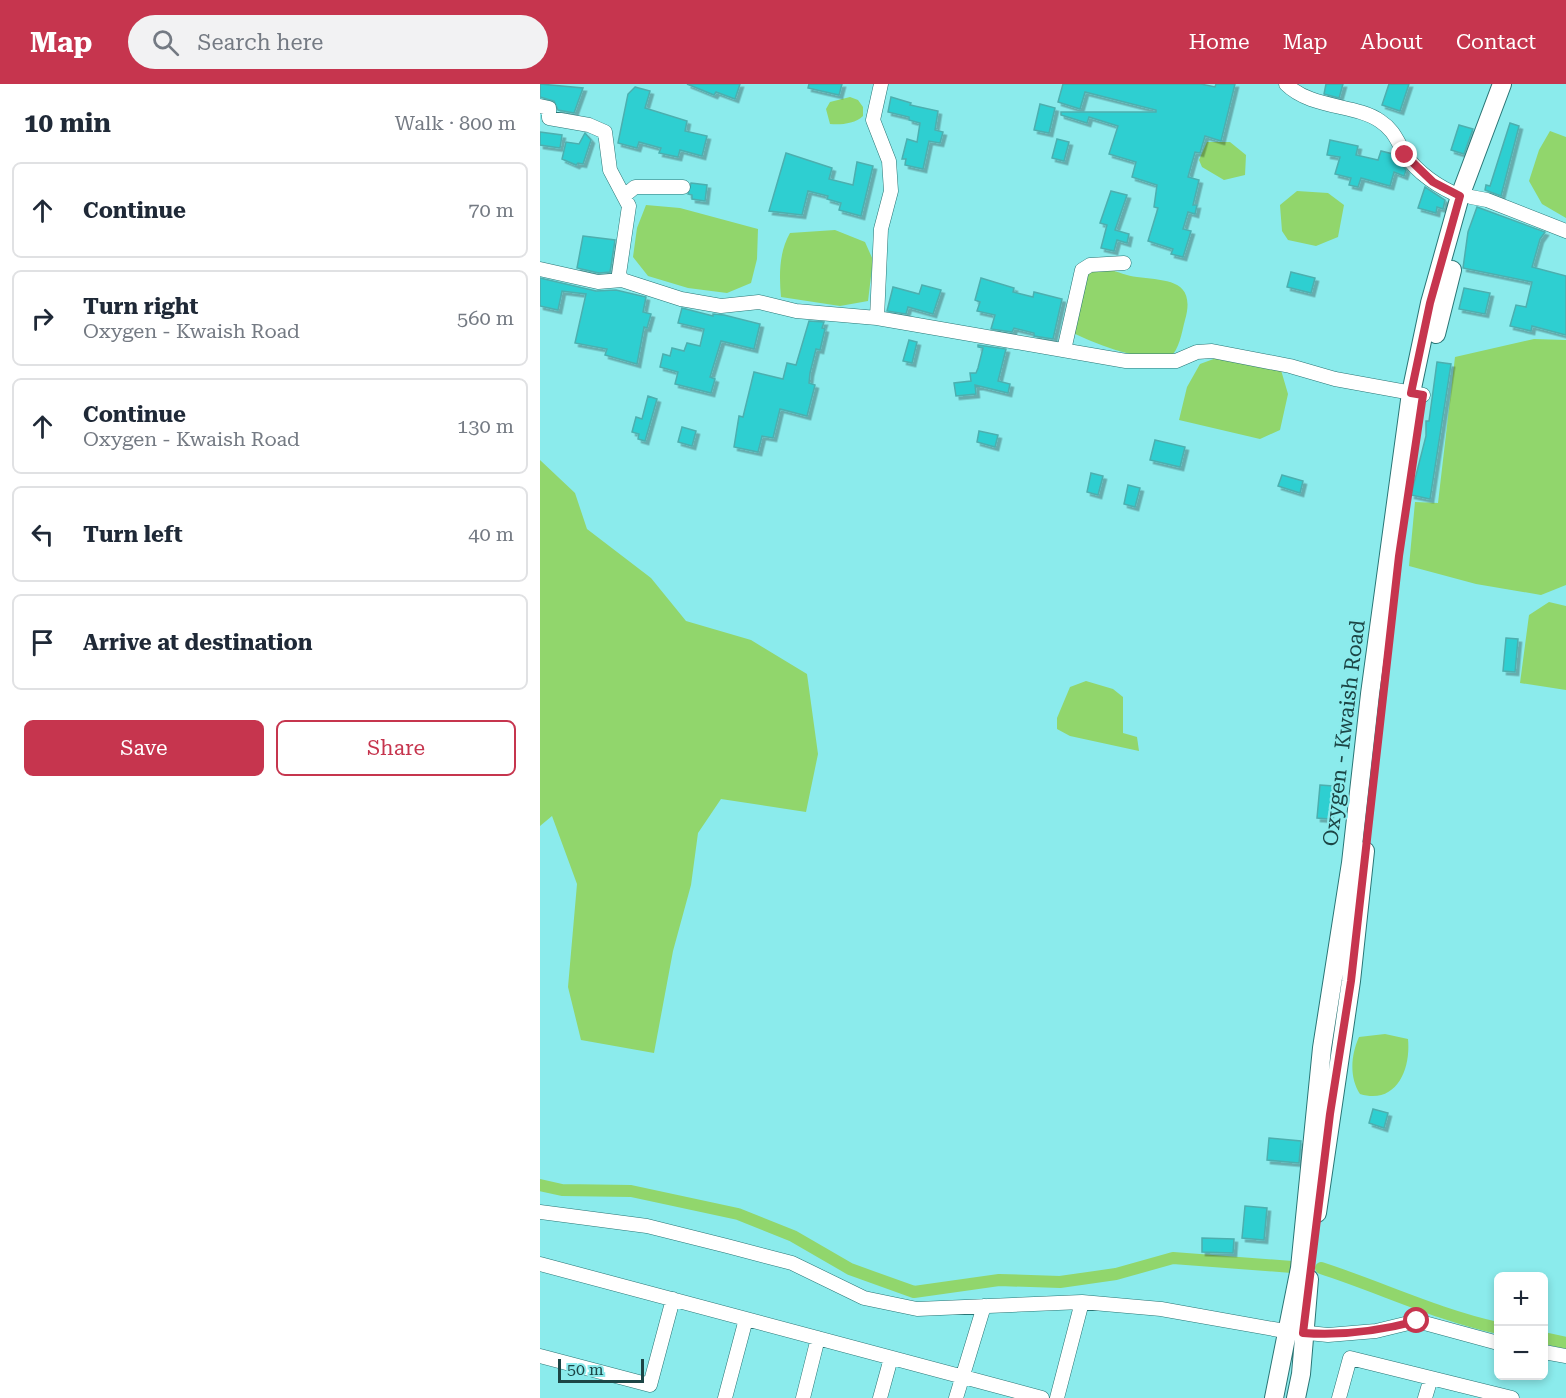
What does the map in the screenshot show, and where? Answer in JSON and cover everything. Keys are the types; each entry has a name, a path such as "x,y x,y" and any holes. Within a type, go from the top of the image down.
{"main road":[{"name":"Oxygen - Kwaish Road","path":"1296,1398 1301,1374 1295,1332 1323,1048 1351,863 1370,694 1417,394 1434,341 1466,197 1502,84"},
{"name":"Oxygen - Kwaish Road","path":"1466,197 1515,84"},
{"name":"Oxygen - Kwaish Road","path":"1274,1398 1295,1332 1307,1273 1351,981 1417,394"}],"street":[{"path":"877,318 881,229 891,191 889,161 873,120 881,84"},
{"path":"1286,84 1316,102 1377,119 1392,130 1405,155 1424,174 1466,197 1487,200 1566,231"},
{"path":"540,106 549,108 549,118 589,125 604,132 610,170 629,206 619,273 622,280"},
{"path":"624,196 635,187 683,187"},
{"path":"1064,350 1082,270 1089,265 1124,263"},
{"path":"540,269 598,282 622,280 681,299 721,306 759,302 796,311 877,318 1155,363 1212,351 1290,366 1335,379 1417,394"},
{"path":"540,1212 647,1226 792,1263 864,1298 893,1306 917,1309 1082,1302 1161,1309 1295,1332 1328,1335 1376,1331 1417,1321 1494,1342"},
{"path":"540,1264 1042,1398"},
{"path":"540,1356 648,1392 673,1299"},
{"path":"1057,1398 1082,1302"},
{"path":"956,1398 984,1306"},
{"path":"725,1398 746,1319"},
{"path":"803,1398 818,1338"},
{"path":"1548,1353 1566,1356"},
{"path":"879,1398 891,1358"},
{"path":"1339,1398 1350,1358 1509,1398"},
{"path":"1425,1398 1431,1378"}],"shaded area":[{"path":"850,97 858,100 863,107 863,116 852,122 830,124 826,109 830,102"},
{"path":"1550,131 1566,137 1566,218 1542,204 1529,181 1539,150"},
{"path":"1207,142 1230,142 1246,155 1245,175 1224,180 1202,167 1199,160"},
{"path":"1297,191 1328,193 1344,205 1338,237 1316,246 1288,240 1282,231 1280,205"},
{"path":"646,205 680,208 758,229 757,259 751,283 727,293 688,288 648,276 633,257 637,228"},
{"path":"835,230 865,242 873,260 868,301 840,306 781,297 781,264 786,240 790,233"},
{"path":"1109,269 1130,276 1167,281 1182,289 1186,296 1187,306 1185,320 1178,346 1169,359 1143,357 1120,351 1073,333 1087,271"},
{"path":"1534,339 1566,340 1566,585 1541,595 1476,584 1409,566 1415,502 1438,503 1455,357"},
{"path":"1219,357 1281,370 1288,394 1280,430 1260,439 1179,420 1187,387 1200,364"},
{"path":"540,460 575,493 587,529 651,578 686,621 751,640 807,674 818,754 806,812 721,799 698,833 691,885 673,951 654,1053 581,1040 568,987 577,884 552,816 540,826"},
{"path":"1549,602 1566,606 1566,690 1520,683 1529,615"},
{"path":"1086,681 1113,689 1123,697 1123,733 1137,737 1139,751 1070,736 1057,729 1057,718 1070,687"},
{"path":"1385,1034 1408,1039 1404,1073 1392,1090 1373,1096 1360,1094 1354,1080 1352,1066 1359,1037"}],"building":[{"path":"540,84 583,88 574,113 558,110 554,101 540,97"},
{"path":"687,84 740,84 735,99 716,92 714,95"},
{"path":"809,84 842,84 839,95 808,88"},
{"path":"1063,84 1201,84 1215,87 1216,84 1235,84 1221,141 1205,136 1200,153 1195,152 1188,177 1199,180 1193,205 1197,205 1195,214 1188,212 1183,229 1191,231 1183,257 1171,254 1173,249 1148,241 1158,208 1154,207 1157,185 1132,177 1136,162 1109,154 1118,126 1089,117 1087,123 1061,115 1061,112 1156,112 1156,110 1085,92 1080,109 1058,102"},
{"path":"1326,84 1343,84 1339,98 1324,94"},
{"path":"1389,84 1409,84 1400,111 1382,105"},
{"path":"635,87 650,91 645,108 687,121 685,131 707,136 702,156 680,150 678,157 659,153 661,148 639,142 637,148 618,143 628,94"},
{"path":"891,97 911,103 910,105 938,111 935,130 943,132 940,143 929,141 923,169 905,165 906,159 902,159 907,139 917,142 920,123 909,120 909,117 888,112"},
{"path":"1040,104 1055,108 1049,133 1034,130"},
{"path":"1510,123 1519,126 1501,196 1485,190 1486,185 1490,186"},
{"path":"1459,125 1473,129 1464,154 1451,150"},
{"path":"540,132 562,135 560,148 540,145"},
{"path":"585,133 591,140 583,164 576,165 562,159 566,142 579,144"},
{"path":"1057,139 1069,142 1064,161 1052,158"},
{"path":"1330,140 1358,146 1356,155 1378,160 1381,151 1393,154 1406,170 1404,176 1394,172 1390,186 1361,178 1358,187 1349,185 1351,178 1335,174 1340,157 1327,155"},
{"path":"786,153 832,168 829,179 853,185 857,162 873,166 861,216 839,210 841,203 827,199 828,196 808,191 802,215 769,211"},
{"path":"691,183 707,185 705,201 692,199 692,195 688,194"},
{"path":"1425,187 1445,200 1443,209 1437,207 1436,213 1418,208"},
{"path":"1111,191 1127,195 1115,230 1129,234 1127,243 1117,240 1114,251 1101,248 1107,225 1100,223"},
{"path":"1477,207 1545,232 1540,239 1532,267 1566,276 1566,335 1532,326 1531,331 1510,326 1516,305 1526,307 1532,282 1463,268 1468,232"},
{"path":"583,236 615,240 610,272 599,273 577,268"},
{"path":"1291,272 1315,278 1311,293 1287,287"},
{"path":"540,278 596,291 616,290 646,297 643,312 651,314 647,328 644,327 637,364 605,355 607,349 575,343 586,294 562,291 558,310 540,306"},
{"path":"981,278 1014,288 1013,292 1033,297 1034,292 1062,299 1053,339 1034,336 1034,333 1014,328 1012,332 991,329 995,315 977,311 980,302 975,300"},
{"path":"922,285 941,290 933,314 908,307 906,314 887,311 893,287 919,294"},
{"path":"1464,288 1490,293 1485,314 1459,309"},
{"path":"682,308 760,324 754,349 721,341 710,377 715,379 711,393 675,384 678,372 660,367 663,354 670,356 672,348 684,351 687,343 700,346 704,329 678,323"},
{"path":"809,321 824,322 822,328 825,329 820,350 816,349 810,373 809,383 815,385 807,416 780,409 773,438 762,436 758,452 734,447 739,416 743,417 754,372 783,379 787,363 796,365"},
{"path":"909,340 917,342 912,363 903,361"},
{"path":"978,345 1006,349 998,381 1010,384 1008,393 975,385 976,394 956,396 954,383 971,381 970,373 976,373 983,348"},
{"path":"1437,362 1451,364 1430,499 1411,495 1426,436 1426,421 1429,421"},
{"path":"648,396 657,399 645,441 638,439 639,434 632,432 636,417 642,419"},
{"path":"682,427 696,431 692,446 678,442"},
{"path":"979,431 998,435 995,447 977,442"},
{"path":"1155,440 1185,447 1180,467 1150,460"},
{"path":"1091,473 1103,476 1098,495 1087,492"},
{"path":"1282,475 1303,481 1300,493 1278,486"},
{"path":"1128,485 1140,488 1135,507 1124,504"},
{"path":"1506,638 1518,639 1515,672 1503,671"},
{"path":"1320,785 1333,786 1329,819 1317,818"},
{"path":"1373,1109 1388,1113 1384,1128 1369,1123"},
{"path":"1269,1138 1301,1141 1299,1163 1267,1160"},
{"path":"1245,1206 1267,1208 1264,1240 1242,1238"},
{"path":"1202,1238 1234,1239 1233,1253 1202,1252"}],"waterway":[{"path":"540,1185 562,1190 631,1191 738,1214 793,1236 850,1269 914,1292 999,1280 1060,1282 1116,1274 1173,1258 1292,1267"},
{"path":"1321,1268 1431,1308 1494,1327"},
{"path":"1548,1339 1566,1343"}],"route":[{"path":"1405,155 1433,182 1460,196 1430,303 1411,393 1423,395 1399,556 1351,981 1330,1114 1303,1333 1328,1335 1376,1331 1417,1321"}]}
